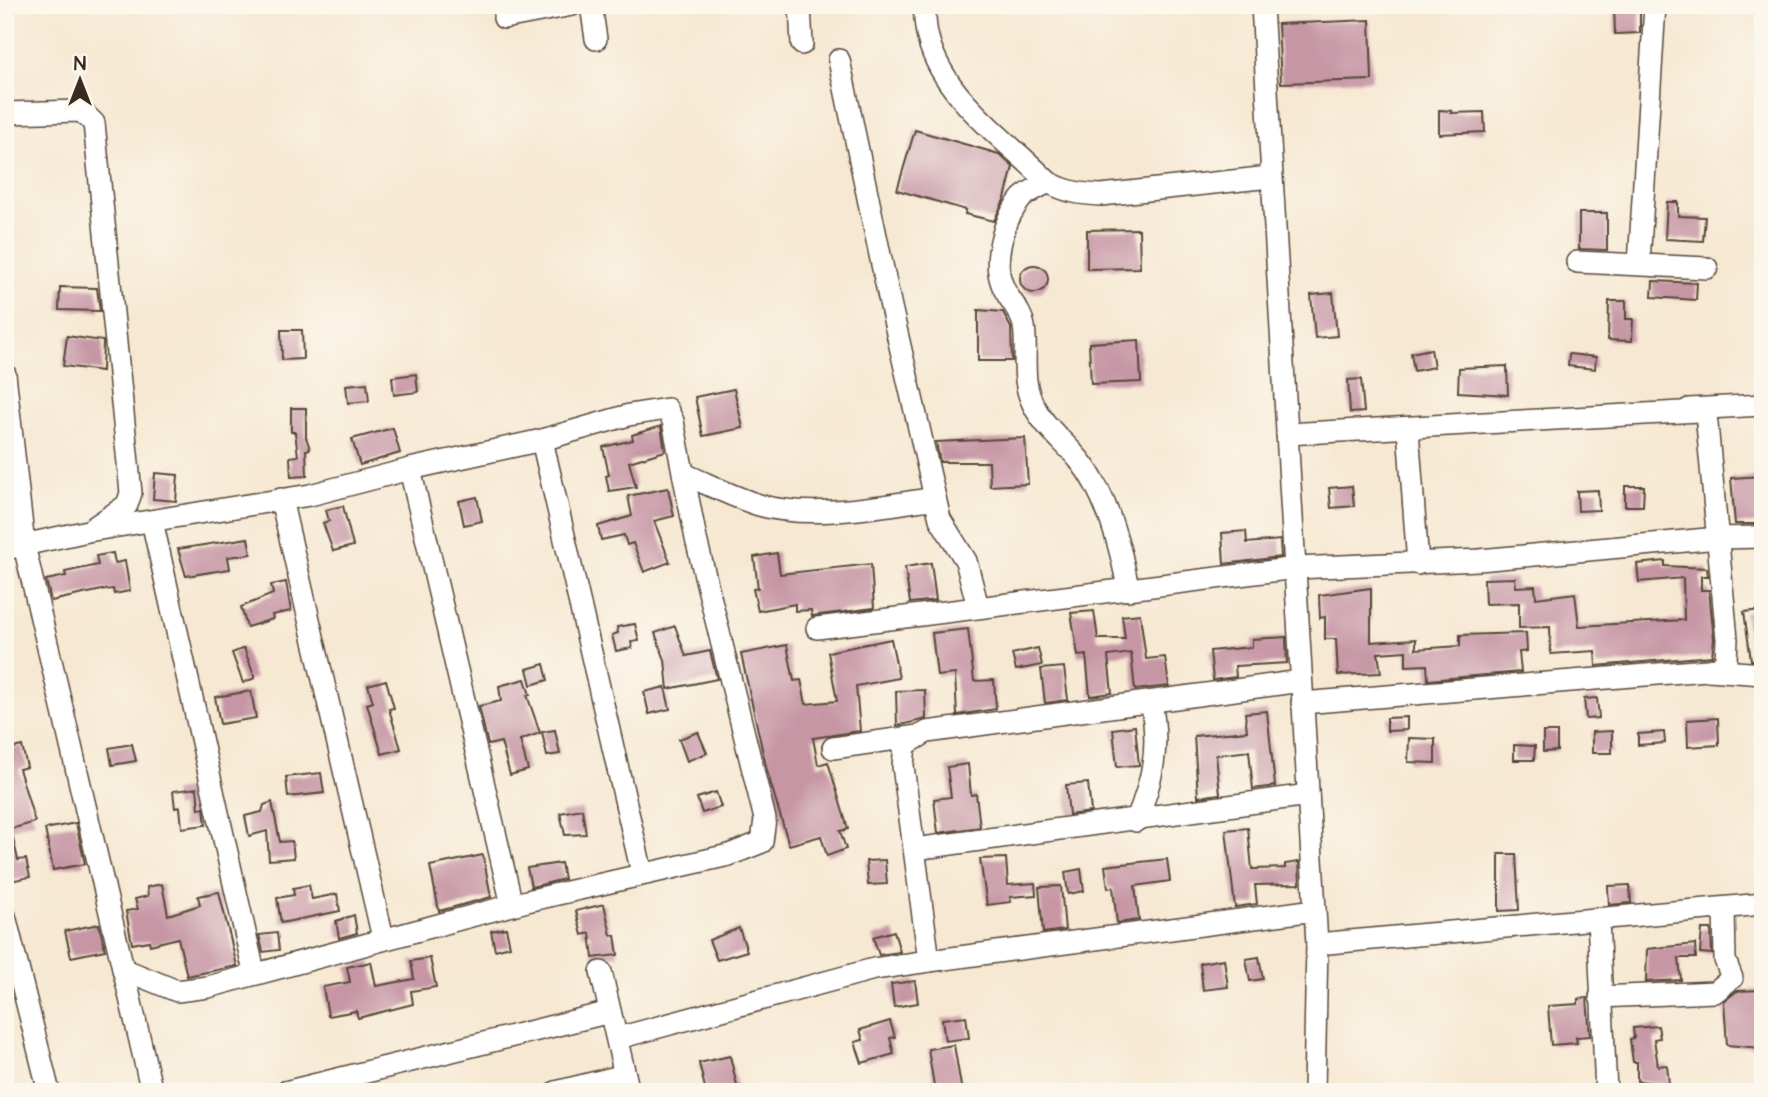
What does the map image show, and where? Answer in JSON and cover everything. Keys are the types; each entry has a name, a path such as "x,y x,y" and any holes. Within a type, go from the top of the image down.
{"street":[{"path":"504,18 572,5"},
{"path":"591,5 596,39"},
{"path":"800,5 802,44"},
{"path":"924,5 928,38 949,80 975,112 1048,182 1075,193 1101,194 1270,177"},
{"path":"1639,264 1655,5"},
{"path":"1268,6 1270,177 1317,944 1314,1092"},
{"path":"839,60 891,307 940,519 966,561 978,607"},
{"path":"5,113 81,111 94,123 131,493 127,505 88,531"},
{"path":"1048,182 1022,197 1008,221 998,255 1002,284 1015,303 1024,326 1026,385 1032,403 1044,423 1082,463 1123,553 1129,590"},
{"path":"1577,262 1707,268"},
{"path":"5,374 15,547 123,968 152,1092"},
{"path":"1287,434 1409,429 1763,405"},
{"path":"15,547 88,531 310,495 410,469 542,440 629,415 667,409 673,421 698,550 762,806 765,831 762,842 729,855 512,905 254,972 208,987 177,991 123,968"},
{"path":"1683,410 1698,411 1706,416 1718,538 1727,648 1723,664 1707,670"},
{"path":"1409,429 1418,564"},
{"path":"542,440 642,873"},
{"path":"410,469 512,905"},
{"path":"684,474 759,505 782,509 880,506 935,498"},
{"path":"281,499 383,938"},
{"path":"152,521 254,972"},
{"path":"817,628 1296,568 1418,564 1718,538 1763,537"},
{"path":"1302,703 1707,670 1763,674"},
{"path":"833,748 1301,681"},
{"path":"1136,821 1154,768 1156,743 1152,703"},
{"path":"918,736 905,745 902,766 929,961"},
{"path":"915,849 1136,821 1308,795"},
{"path":"1317,944 1763,904"},
{"path":"1600,997 1715,992 1732,978 1725,960 1724,908"},
{"path":"618,1038 874,968 1315,910"},
{"path":"5,916 49,1092"},
{"path":"1598,918 1606,1092"},
{"path":"556,1092 627,1084 601,972"},
{"path":"285,1092 610,1012"}],"building":[{"path":"1614,5 1640,5 1640,33 1615,34"},
{"path":"1370,20 1372,80 1281,83 1278,24"},
{"path":"1439,110 1452,111 1451,113 1484,112 1485,132 1439,134"},
{"path":"915,130 999,154 1013,167 1005,198 994,221 965,214 966,210 897,190"},
{"path":"1667,202 1678,202 1678,216 1705,217 1703,241 1665,239"},
{"path":"1579,213 1607,213 1607,250 1579,249"},
{"path":"1139,229 1140,268 1087,269 1087,230"},
{"path":"1034,265 1044,269 1048,279 1044,289 1034,293 1024,289 1020,279 1024,269"},
{"path":"1653,281 1697,283 1696,300 1652,297"},
{"path":"60,287 97,288 100,311 59,310"},
{"path":"1333,293 1337,336 1315,338 1311,295"},
{"path":"1609,301 1626,301 1626,319 1633,319 1632,341 1608,340"},
{"path":"978,310 1003,312 1011,328 1012,361 978,361"},
{"path":"281,330 302,330 303,359 282,360"},
{"path":"67,336 103,341 102,371 63,366"},
{"path":"1139,340 1141,382 1091,384 1089,343"},
{"path":"1431,349 1434,367 1414,371 1411,353"},
{"path":"1569,354 1596,357 1595,369 1568,366"},
{"path":"1507,366 1508,395 1458,392 1459,368"},
{"path":"416,374 418,392 394,395 392,377"},
{"path":"1361,379 1364,412 1350,413 1348,380"},
{"path":"367,383 369,401 348,403 346,385"},
{"path":"734,389 743,428 703,436 695,397"},
{"path":"291,408 306,408 306,437 310,449 306,450 307,476 291,477 290,457 298,456 295,432 291,432"},
{"path":"661,426 665,451 629,462 636,487 609,491 606,476 609,475 603,447 633,440 632,435"},
{"path":"393,428 400,453 360,465 352,439"},
{"path":"1025,438 1028,484 990,486 989,462 940,462 936,442"},
{"path":"155,473 178,475 176,501 153,499"},
{"path":"1763,476 1763,524 1735,524 1731,478"},
{"path":"1352,486 1354,506 1331,508 1329,488"},
{"path":"1625,486 1644,486 1643,506 1625,506"},
{"path":"668,488 674,516 654,521 670,562 644,572 633,543 627,545 624,535 601,540 598,526 632,516 628,496"},
{"path":"1598,490 1599,510 1578,511 1577,491"},
{"path":"477,497 482,521 464,525 459,501"},
{"path":"343,506 353,546 333,551 323,523 329,521 326,510"},
{"path":"1246,531 1247,543 1280,540 1281,557 1224,564 1222,533"},
{"path":"248,538 251,554 228,557 230,569 186,576 178,549"},
{"path":"113,553 115,563 125,561 130,591 114,594 113,589 102,590 51,601 46,580 66,576 65,572 98,565 96,556"},
{"path":"777,553 780,574 871,564 874,608 812,616 811,610 795,611 795,604 758,611 753,589 758,588 754,557"},
{"path":"1665,561 1665,566 1707,568 1708,576 1701,576 1701,590 1709,590 1714,639 1712,656 1596,666 1595,651 1551,654 1550,627 1519,628 1519,603 1485,604 1484,579 1515,578 1516,587 1535,586 1536,598 1575,593 1579,626 1684,620 1683,578 1639,582 1637,564"},
{"path":"931,563 936,600 910,603 905,567"},
{"path":"286,582 291,611 272,615 273,619 247,627 241,607 273,594 271,585"},
{"path":"1371,588 1371,642 1416,639 1416,649 1460,646 1460,635 1526,633 1527,651 1519,652 1521,672 1428,680 1427,665 1406,666 1406,651 1378,653 1381,673 1338,675 1336,639 1325,639 1325,617 1320,618 1319,595"},
{"path":"1763,610 1763,660 1751,660 1744,612"},
{"path":"1094,611 1098,639 1125,639 1122,616 1140,614 1146,659 1165,657 1169,686 1135,690 1131,653 1108,656 1112,693 1090,696 1086,655 1078,656 1071,613"},
{"path":"635,624 639,641 631,642 632,648 616,651 612,635 618,633 617,627"},
{"path":"675,626 686,656 710,651 717,679 668,689 665,660 655,633"},
{"path":"968,629 974,681 994,680 996,709 957,715 955,674 937,676 932,633"},
{"path":"1286,637 1287,663 1235,666 1236,677 1213,680 1210,651 1252,647 1252,639"},
{"path":"891,639 899,678 856,686 860,731 813,738 818,765 828,762 848,829 840,831 846,849 827,856 821,836 789,845 767,771 741,654 787,645 794,681 801,680 806,704 837,701 828,652"},
{"path":"244,648 255,678 243,683 232,653"},
{"path":"1038,648 1042,665 1016,670 1012,654"},
{"path":"544,664 548,680 531,685 527,669"},
{"path":"1064,667 1068,700 1045,703 1041,669"},
{"path":"525,679 530,695 527,695 540,733 520,740 528,770 510,775 501,742 488,745 479,706 501,701 499,686"},
{"path":"386,680 394,708 389,709 401,749 382,754 367,704 373,702 368,685"},
{"path":"665,687 670,709 649,714 644,692"},
{"path":"925,690 926,719 897,726 896,691"},
{"path":"251,691 256,718 220,724 215,697"},
{"path":"1597,698 1599,718 1586,719 1584,699"},
{"path":"1267,711 1275,786 1253,789 1249,751 1216,755 1220,794 1198,797 1194,736 1247,731 1245,713"},
{"path":"1407,717 1407,730 1387,731 1387,718"},
{"path":"1718,718 1719,745 1688,747 1687,720"},
{"path":"1135,726 1139,765 1117,767 1113,729"},
{"path":"555,730 560,754 547,756 542,732"},
{"path":"1612,731 1612,753 1592,753 1592,732"},
{"path":"698,732 707,753 687,761 679,739"},
{"path":"1543,732 1557,732 1557,751 1543,752"},
{"path":"1664,732 1665,743 1638,745 1638,734"},
{"path":"1409,738 1435,739 1435,763 1408,762"},
{"path":"132,744 136,761 112,765 109,748"},
{"path":"1514,745 1535,746 1534,760 1514,760"},
{"path":"22,746 27,767 19,769 35,822 11,829 18,860 26,859 30,877 5,882 5,750"},
{"path":"968,764 971,795 976,794 980,827 938,833 934,799 951,797 947,767"},
{"path":"321,773 324,793 288,797 286,777"},
{"path":"1088,783 1091,812 1069,815 1066,785"},
{"path":"197,788 199,809 204,808 206,825 182,828 180,807 175,808 173,791"},
{"path":"716,792 721,807 702,813 697,798"},
{"path":"272,802 280,842 292,841 294,858 269,860 267,831 249,836 245,816 262,812 264,805"},
{"path":"582,809 586,834 565,835 560,813"},
{"path":"76,823 85,864 53,870 45,829"},
{"path":"1248,828 1252,869 1285,868 1285,864 1299,862 1300,884 1255,885 1257,904 1235,907 1226,830"},
{"path":"1499,854 1516,854 1519,910 1499,911"},
{"path":"483,855 491,897 439,911 430,866"},
{"path":"1006,858 1008,885 1035,883 1036,895 1010,897 1011,902 987,905 980,859"},
{"path":"1167,859 1170,881 1135,886 1139,920 1117,923 1113,887 1108,888 1105,866"},
{"path":"885,860 887,884 868,885 866,861"},
{"path":"561,863 564,879 531,887 527,868"},
{"path":"1081,869 1084,891 1068,894 1065,872"},
{"path":"162,884 168,915 200,905 198,896 219,892 237,966 187,976 178,938 150,945 149,941 132,944 126,911 138,909 135,899 148,896 147,887"},
{"path":"309,885 312,899 337,894 340,911 281,923 277,898 294,895 293,888"},
{"path":"1630,885 1631,903 1609,905 1608,886"},
{"path":"1061,886 1065,930 1043,933 1039,887"},
{"path":"604,904 611,935 615,935 618,955 593,958 590,933 582,935 576,911"},
{"path":"354,915 357,933 339,938 336,921"},
{"path":"99,924 105,950 71,957 65,931"},
{"path":"506,928 510,946 495,950 491,931"},
{"path":"739,928 747,951 717,960 709,940"},
{"path":"1702,929 1711,929 1712,954 1700,953"},
{"path":"894,931 900,952 879,955 873,937"},
{"path":"277,933 279,950 263,952 259,935"},
{"path":"1695,944 1696,958 1679,958 1681,980 1646,982 1647,949"},
{"path":"1259,957 1263,979 1250,981 1246,959"},
{"path":"430,958 436,987 411,991 413,1004 358,1018 356,1011 328,1016 323,987 350,982 347,967 371,962 376,986 414,979 411,961"},
{"path":"1224,959 1228,987 1203,990 1200,963"},
{"path":"915,981 918,1003 894,1007 891,984"},
{"path":"1761,990 1761,1048 1727,1045 1724,1001 1737,991"},
{"path":"1587,998 1590,1036 1576,1037 1577,1043 1551,1045 1548,1006 1578,1004 1578,999"},
{"path":"966,1016 969,1038 945,1041 942,1019"},
{"path":"890,1021 895,1037 890,1038 894,1054 862,1063 855,1042 863,1040 860,1030"},
{"path":"1658,1026 1660,1038 1654,1039 1658,1066 1667,1065 1669,1084 1637,1081 1637,1062 1633,1062 1630,1039 1634,1038 1633,1028"},
{"path":"954,1045 962,1092 935,1092 928,1049"},
{"path":"730,1056 738,1090 706,1092 699,1063"}]}
